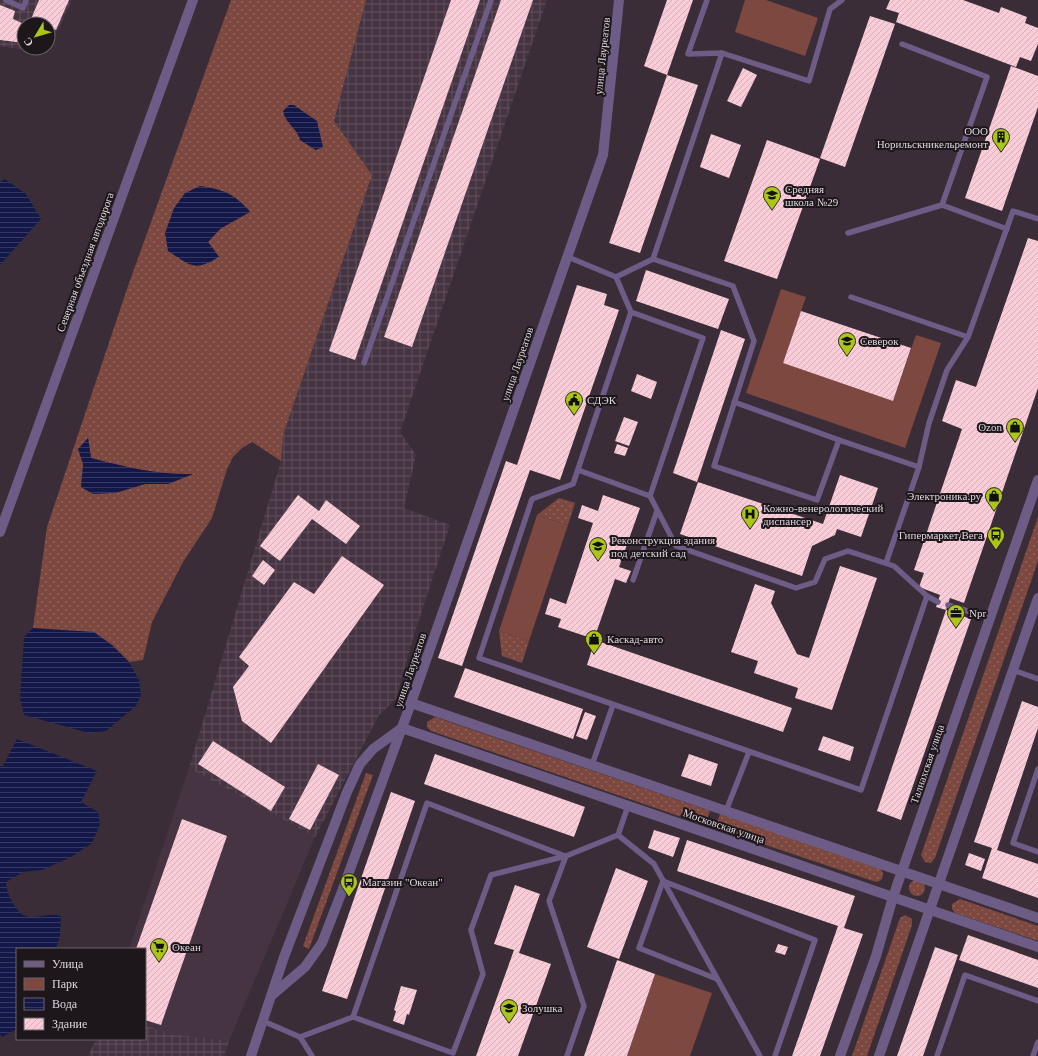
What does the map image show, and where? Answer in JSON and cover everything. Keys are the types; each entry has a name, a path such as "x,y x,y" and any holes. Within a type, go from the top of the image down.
{"street":[{"name":"Северная объездная автодорога","path":"0,532 193,0"},
{"name":"улица Лауреатов","path":"271,996 305,967 322,942 411,703 604,155 619,0"},
{"name":"Талнахская улица","path":"840,1056 876,956 893,897 1038,480"},
{"path":"879,1056 1013,670 1035,617 1038,598"},
{"name":"Московская улица","path":"411,703 1038,918"},
{"name":"Московская улица","path":"402,728 1038,947"},
{"path":"251,1056 318,864 353,778 360,764 373,749 402,728"}],"lane":[{"path":"6,0 23,8 26,0"},
{"path":"364,363 491,0"},
{"path":"707,0 688,54 722,53 809,81 830,9 842,0"},
{"path":"902,44 987,77 942,205"},
{"path":"653,259 722,53"},
{"path":"848,233 942,205 1007,228"},
{"path":"886,563 919,467 929,423 946,370 968,336 1014,211 1038,219"},
{"path":"568,257 616,277 631,312 573,484 532,499 479,658 861,790 927,596"},
{"path":"616,277 653,259 732,286 754,341 714,466 817,500 839,440"},
{"path":"851,297 968,336"},
{"path":"631,312 703,338 650,496 676,546 796,588 815,582 825,559 848,550 894,566 927,596 938,602"},
{"path":"734,402 919,467"},
{"path":"578,470 650,496"},
{"path":"634,580 657,511"},
{"path":"948,605 990,618"},
{"path":"1013,670 1038,679"},
{"path":"592,765 613,705"},
{"path":"726,811 749,752"},
{"path":"1038,769 1013,843 1038,852"},
{"path":"353,1017 427,803 566,856"},
{"path":"300,1037 353,1017 453,1053 483,974 471,930 491,875 566,856 618,835 628,806"},
{"path":"618,835 654,864 760,1056"},
{"path":"566,856 549,901 584,1006 567,1056"},
{"path":"663,881 639,948 717,979"},
{"path":"663,881 815,940 775,1056"},
{"path":"937,1056 965,975 1038,1001"},
{"path":"263,1021 300,1037 312,1056"},
{"path":"1033,1056 1038,1042"}],"shaded area":[{"path":"0,0 72,0 56,34 56,16 16,16 16,48 0,46"},
{"path":"366,0 547,0 400,432 416,455 404,508 450,525 414,635 396,699 379,715 315,837 189,768 281,461 283,435 372,175 334,121"},
{"path":"189,768 315,837 229,1041 168,1034 146,1025 146,948 129,948"},
{"path":"146,1025 168,1034 229,1041 224,1056 88,1056 96,1040 146,1040"}],"green space":[{"path":"231,0 366,0 334,121 372,175 283,435 281,461 252,442 242,448 233,457 227,469 212,518 183,562 152,622 143,660 129,662 112,645 33,628 47,527 128,286","holes":["298,131 316,150 300,140","200,186 228,193 250,211 220,229 208,242 219,257 174,208","88,438 91,458 153,472 192,474 168,484 145,484 115,493 81,487"]},
{"path":"745,0 766,0 818,18 805,56 735,32"},
{"path":"781,289 806,297 783,363 893,401 916,335 941,343 905,448 746,393"},
{"path":"559,498 575,503 568,525 537,515"},
{"path":"537,515 568,525 529,641 499,631"},
{"path":"1038,517 1038,561 935,858 931,863 925,862 921,855"},
{"path":"499,631 529,641 522,663 502,656"},
{"path":"435,717 710,811 705,825 431,731 427,727 427,722"},
{"path":"366,773 373,775 309,949 303,946"},
{"path":"720,814 880,868 883,873 882,879 878,882 873,881 715,828"},
{"path":"917,880 924,885 925,888 920,895 917,896 910,891 909,888 914,881"},
{"path":"960,899 1038,926 1038,941 955,913 952,909 952,904"},
{"path":"905,915 912,919 912,925 867,1056 852,1056 900,918"},
{"path":"655,974 712,993 690,1056 627,1056"}],"water":[{"path":"289,105 294,105 317,121 323,147 316,150 300,140 284,115 283,111"},
{"path":"5,179 26,194 41,219 0,265 0,182"},
{"path":"200,186 228,193 238,200 250,212 220,229 208,242 219,257 211,262 198,266 182,260 168,251 165,233 174,208 185,193"},
{"path":"88,438 91,458 154,472 193,474 168,484 145,484 115,493 93,494 81,487 83,464 78,449"},
{"path":"33,628 94,632 112,645 129,662 139,680 141,695 136,706 106,731 89,733 24,715 20,699 24,637"},
{"path":"17,739 97,771 81,802 98,812 100,824 92,843 71,857 42,870 23,872 6,882 8,894 12,902 19,912 25,916 61,916 60,936 56,948 16,948 16,1030 2,1037 0,1034 0,766 3,766"}],"building":[{"path":"39,0 69,0 56,30 56,16 32,16"},
{"path":"451,0 480,0 355,360 329,351"},
{"path":"501,0 533,0 412,347 384,337"},
{"path":"667,0 693,0 667,75 644,66"},
{"path":"890,0 963,0 999,13 1001,7 1027,17 1025,23 1038,28 1038,44 1031,61 1020,57 1016,67 896,22 899,13 886,9"},
{"path":"0,5 15,11 13,19 16,20 16,42 0,40"},
{"path":"870,16 895,24 845,167 820,158"},
{"name":"ООО Норильскникельремонт","path":"1011,66 1038,76 1038,107 1002,211 965,198"},
{"path":"743,68 757,75 741,107 727,101"},
{"path":"667,75 698,85 640,253 609,243"},
{"path":"711,134 741,145 729,178 700,167"},
{"name":"Средняя школа №29","path":"767,140 820,159 777,279 724,261"},
{"path":"1028,238 1038,241 1038,388 964,603 950,598 946,610 936,607 940,595 919,587 924,573 914,570 962,429 942,421 956,380 976,387"},
{"path":"646,270 729,299 718,329 636,301"},
{"path":"577,285 607,294 604,305 619,310 560,480 530,470 462,666 438,658 506,461 517,465"},
{"name":"Северок","path":"801,311 911,348 893,401 783,363"},
{"path":"721,330 745,339 697,482 673,473"},
{"path":"637,374 657,382 651,399 631,391"},
{"path":"624,417 638,422 629,446 615,441"},
{"path":"617,444 628,448 625,456 614,453"},
{"name":"Кожно-венерологический диспансер","path":"840,475 878,488 861,537 837,529 835,535 812,546 802,576 680,534 698,482 823,524"},
{"path":"298,495 319,511 326,500 360,526 346,544 312,519 280,561 260,546"},
{"path":"603,495 640,508 619,567 631,571 626,583 615,579 594,639 558,627 561,619 545,614 550,598 566,604 593,523 578,518 582,505 598,511"},
{"path":"342,556 384,585 271,743 242,721 233,687 249,666 239,657 294,582 314,594"},
{"path":"263,560 275,570 264,585 252,576"},
{"path":"840,566 877,578 832,710 795,698 798,688 754,673 758,661 731,652 755,584 775,591 771,603 797,654 809,658"},
{"path":"946,610 971,619 901,820 877,811"},
{"path":"595,640 792,708 783,732 587,665"},
{"path":"465,668 583,709 573,739 454,697"},
{"path":"1022,701 1038,707 1038,728 997,850 1038,864 1038,898 982,878 992,848 974,842"},
{"path":"585,712 596,716 587,740 576,736"},
{"path":"823,736 854,747 850,761 818,750"},
{"path":"213,741 285,787 271,811 198,764"},
{"path":"435,754 585,807 574,837 424,784"},
{"path":"689,754 718,764 711,786 681,776"},
{"path":"318,764 339,775 310,830 289,819"},
{"path":"391,792 415,801 347,999 322,991"},
{"path":"182,819 227,836 161,1025 146,1020 146,948 136,948"},
{"path":"654,830 680,838 673,857 648,848"},
{"path":"687,840 855,896 844,928 863,934 820,1056 792,1056 838,926 677,871"},
{"path":"969,853 985,859 981,871 965,865"},
{"path":"616,868 648,881 619,959 587,947"},
{"name":"Золушка","path":"515,885 540,894 519,953 551,964 518,1056 476,1056 514,950 494,944"},
{"path":"968,935 1038,960 1038,988 959,960"},
{"path":"778,944 788,947 785,955 775,952"},
{"path":"935,947 958,955 923,1056 897,1056"},
{"path":"617,960 655,974 627,1056 584,1056"},
{"path":"401,986 417,990 409,1015 407,1014 404,1025 393,1021 396,1011 394,1010"}],"place":[{"name":"ООО Норильскникельремонт","path":"1001,152"},
{"name":"Средняя школа №29","path":"772,210"},
{"name":"Северок","path":"847,356"},
{"name":"СДЭК","path":"574,415"},
{"name":"Ozon","path":"1015,442"},
{"name":"Электроника.ру","path":"994,511"},
{"name":"Кожно-венерологический диспансер","path":"750,529"},
{"name":"Гипермаркет Вега","path":"996,550"},
{"name":"Реконструкция здания под детский сад","path":"598,561"},
{"name":"Npr","path":"956,628"},
{"name":"Каскад-авто","path":"594,654"},
{"name":"Магазин \"Океан\"","path":"349,897"},
{"name":"Океан","path":"159,962"},
{"name":"Золушка","path":"509,1023"}]}
